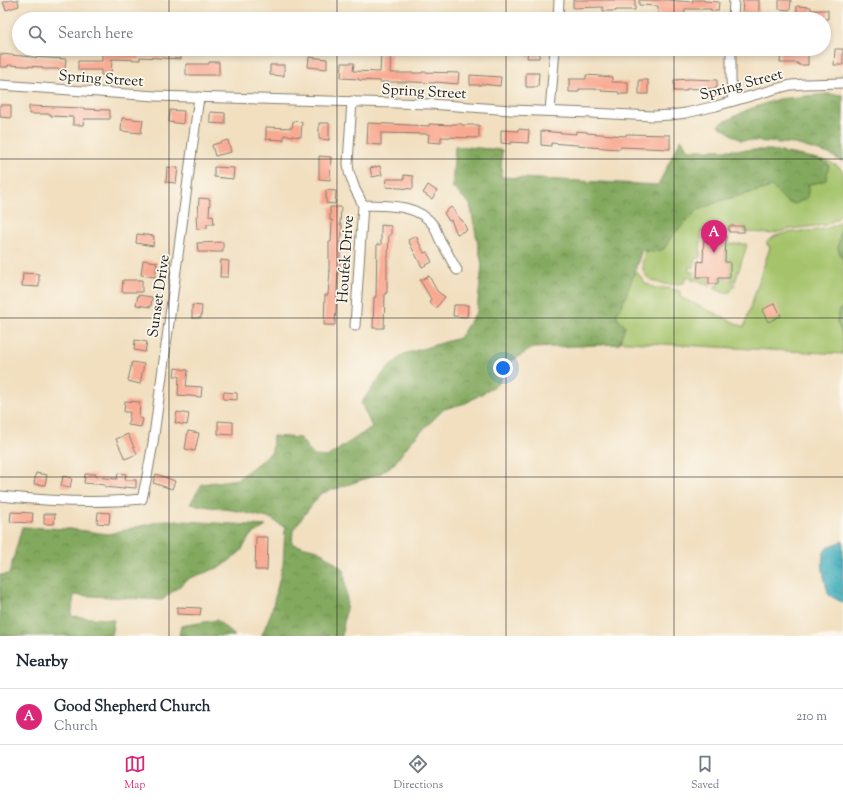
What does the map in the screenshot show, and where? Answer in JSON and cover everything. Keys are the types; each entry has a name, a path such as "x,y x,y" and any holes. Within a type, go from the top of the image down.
{"street":[{"path":"558,12 559,0"},
{"path":"733,12 734,0"},
{"path":"550,111 554,56"},
{"path":"731,56 733,101"},
{"name":"Spring Street","path":"0,85 155,96 430,104 653,116 671,115 698,110 779,88 805,84 843,83"},
{"name":"Sunset Drive","path":"0,496 25,499 86,501 142,499 153,443 199,97"},
{"name":"Houfek Drive","path":"352,101 348,167 362,205 355,326"},
{"path":"362,205 402,207 411,209 422,215 434,227 449,258 457,270"}],"green space":[{"path":"827,94 843,95 843,162 829,154 795,144 740,140 718,125 747,110 778,99"},
{"path":"681,139 689,150 771,150 818,159 829,165 826,180 809,184 807,198 795,204 787,202 772,187 719,201 698,210 671,237 664,249 654,252 642,250 626,296 616,315 625,327 619,344 533,348 511,361 498,384 466,403 444,409 409,444 394,464 379,474 320,494 293,530 292,544 318,550 344,570 347,601 342,636 261,636 271,613 283,565 285,528 272,519 238,511 190,504 202,484 238,479 272,452 273,436 300,438 314,456 327,457 372,427 361,403 384,372 404,354 459,338 477,311 482,265 470,204 452,187 455,146 502,150 501,177 658,185"},
{"path":"818,159 832,163 843,171 843,213 837,219 825,225 790,229 770,234 744,232 744,226 738,226 738,232 735,232 735,226 730,226 729,233 701,231 700,258 695,258 694,267 689,267 689,272 694,272 695,281 686,277 684,283 666,284 654,281 645,274 642,265 645,251 654,252 664,249 671,237 697,210 719,201 772,187 787,201 809,184 820,182 829,165"},
{"path":"843,221 838,249 843,260 843,308 839,310 837,322 843,337 843,354 609,341 616,315 626,296 634,268 645,283 655,288 667,288 680,291 680,297 744,327 770,247 767,245 767,242 771,238 784,233 822,229 831,227"},
{"path":"843,224 843,260 838,249 841,227"},
{"path":"726,245 747,245 735,282 730,278 730,262 725,262"},
{"path":"697,276 709,277 709,285 711,287 697,280"},
{"path":"718,278 727,279 735,285 730,292 724,293 715,289 715,286 718,286"},
{"path":"843,308 843,337 837,322 839,310"},
{"path":"166,520 266,526 250,536 241,551 223,566 190,578 162,600 74,595 71,616 114,620 111,636 0,636 0,575 9,574 22,527 70,529 108,534"},
{"path":"217,620 235,636 179,636 181,626"}],"water":[{"path":"843,541 843,603 829,595 822,562 825,551 828,547"}],"building":[{"path":"18,0 19,6 6,10 3,2"},
{"path":"573,0 635,0 635,10 603,11 603,7 573,8"},
{"path":"639,0 693,2 692,0 704,0 719,2 718,11 711,11 711,9 685,9 685,12 658,12 658,6 639,5"},
{"path":"743,0 759,0 759,12 742,12"},
{"path":"779,0 791,0 790,10 779,9"},
{"path":"797,6 811,7 811,10 828,10 828,12 797,12"},
{"path":"835,49 843,49 843,65 834,65"},
{"path":"0,54 66,59 65,69 42,69 42,67 8,65 8,67 0,67"},
{"path":"102,56 181,56 181,59 140,57 140,60 112,59 111,76 101,75 101,70 78,70 78,61 102,61"},
{"path":"381,56 391,56 390,73 459,73 458,84 435,82 380,82 341,78 342,63 354,63 353,71 380,72"},
{"path":"527,56 539,56 539,58 527,58"},
{"path":"780,56 808,56 808,65 798,65 798,63 780,63"},
{"path":"309,57 327,59 327,69 308,67"},
{"path":"209,62 219,62 219,75 186,75 186,64 209,64"},
{"path":"270,65 284,65 284,76 270,75"},
{"path":"526,73 539,73 538,87 526,87"},
{"path":"470,75 501,77 500,86 481,84 470,85"},
{"path":"586,75 612,77 612,82 628,82 628,94 601,91 602,89 579,89 579,92 569,92 569,79 586,79"},
{"path":"639,80 648,80 648,94 639,94"},
{"path":"674,80 717,80 717,88 674,91"},
{"path":"0,105 11,105 11,118 0,117"},
{"path":"29,106 110,110 110,119 84,119 83,125 73,125 73,117 51,116 51,114 29,114"},
{"path":"170,110 184,111 183,124 169,122"},
{"path":"210,112 225,113 225,124 210,123"},
{"path":"122,118 143,120 141,133 121,131"},
{"path":"293,121 302,122 301,137 284,135 284,140 266,139 266,127 292,128"},
{"path":"319,123 329,123 329,140 319,139"},
{"path":"368,123 429,126 429,124 479,125 479,138 441,137 441,143 428,142 429,134 381,133 381,145 367,144"},
{"path":"518,129 529,130 528,143 501,143 501,130 518,131"},
{"path":"541,131 576,134 576,131 626,136 626,134 670,135 670,149 621,147 620,149 551,143 551,146 541,145"},
{"path":"228,140 231,152 215,156 212,145"},
{"path":"319,156 331,157 330,180 319,179"},
{"path":"380,166 382,175 372,177 370,168"},
{"path":"167,167 178,168 176,183 166,182"},
{"path":"214,167 234,168 233,179 214,177"},
{"path":"404,175 413,176 413,189 386,187 387,179 404,179"},
{"path":"428,185 437,191 432,199 423,193"},
{"path":"326,190 336,191 335,204 326,203"},
{"path":"199,198 210,199 209,216 213,215 214,224 207,224 207,228 197,229 196,216 198,216"},
{"path":"330,207 341,207 340,225 342,225 342,238 340,238 340,272 338,271 335,325 324,325 325,295 328,295 330,271 329,242 331,242 332,220 330,220"},
{"path":"451,207 462,220 467,230 457,234 451,220 449,221 444,213"},
{"path":"381,225 391,226 387,258 387,293 385,293 384,328 373,328 374,297 376,297 377,244 381,245"},
{"path":"729,226 744,226 744,232 729,232"},
{"path":"137,234 154,236 153,246 136,243"},
{"path":"704,235 726,236 725,262 730,262 730,278 718,278 718,284 709,284 709,277 697,277 698,261 703,262"},
{"path":"416,236 424,253 427,252 432,262 422,267 408,240"},
{"path":"223,242 223,252 198,252 197,243"},
{"path":"143,260 157,262 155,277 141,275"},
{"path":"221,260 229,261 228,277 220,277"},
{"path":"23,273 39,274 39,287 22,286"},
{"path":"429,276 437,291 445,297 436,308 429,302 431,299 420,280"},
{"path":"123,280 142,280 142,292 122,292"},
{"path":"138,295 152,297 151,307 136,305"},
{"path":"775,303 781,316 768,322 762,310"},
{"path":"192,305 202,306 201,318 192,318"},
{"path":"454,305 468,305 467,317 453,316"},
{"path":"135,340 147,342 145,352 134,350"},
{"path":"132,362 144,364 140,384 128,381"},
{"path":"175,368 188,370 186,386 202,387 201,397 178,395 179,376 174,376"},
{"path":"224,392 237,393 237,400 223,399"},
{"path":"125,401 140,402 139,418 143,419 141,427 128,425 130,412 124,412"},
{"path":"177,412 189,414 187,425 175,423"},
{"path":"218,421 233,422 233,435 218,434"},
{"path":"188,431 199,433 195,451 185,449"},
{"path":"128,434 137,454 125,459 116,439"},
{"path":"36,473 47,475 45,485 34,484"},
{"path":"118,473 126,474 125,480 136,480 136,488 124,487 124,489 84,483 85,474 96,474 96,477 117,479"},
{"path":"156,474 175,481 172,489 153,483"},
{"path":"63,476 72,478 70,488 61,486"},
{"path":"11,512 33,513 32,523 10,522"},
{"path":"98,512 110,513 109,524 97,523"},
{"path":"44,514 55,514 54,524 44,524"},
{"path":"256,537 268,537 267,570 255,570"},
{"path":"177,607 201,608 200,615 177,614"}],"place":[{"name":"Good Shepherd Church","path":"714,253"}]}
